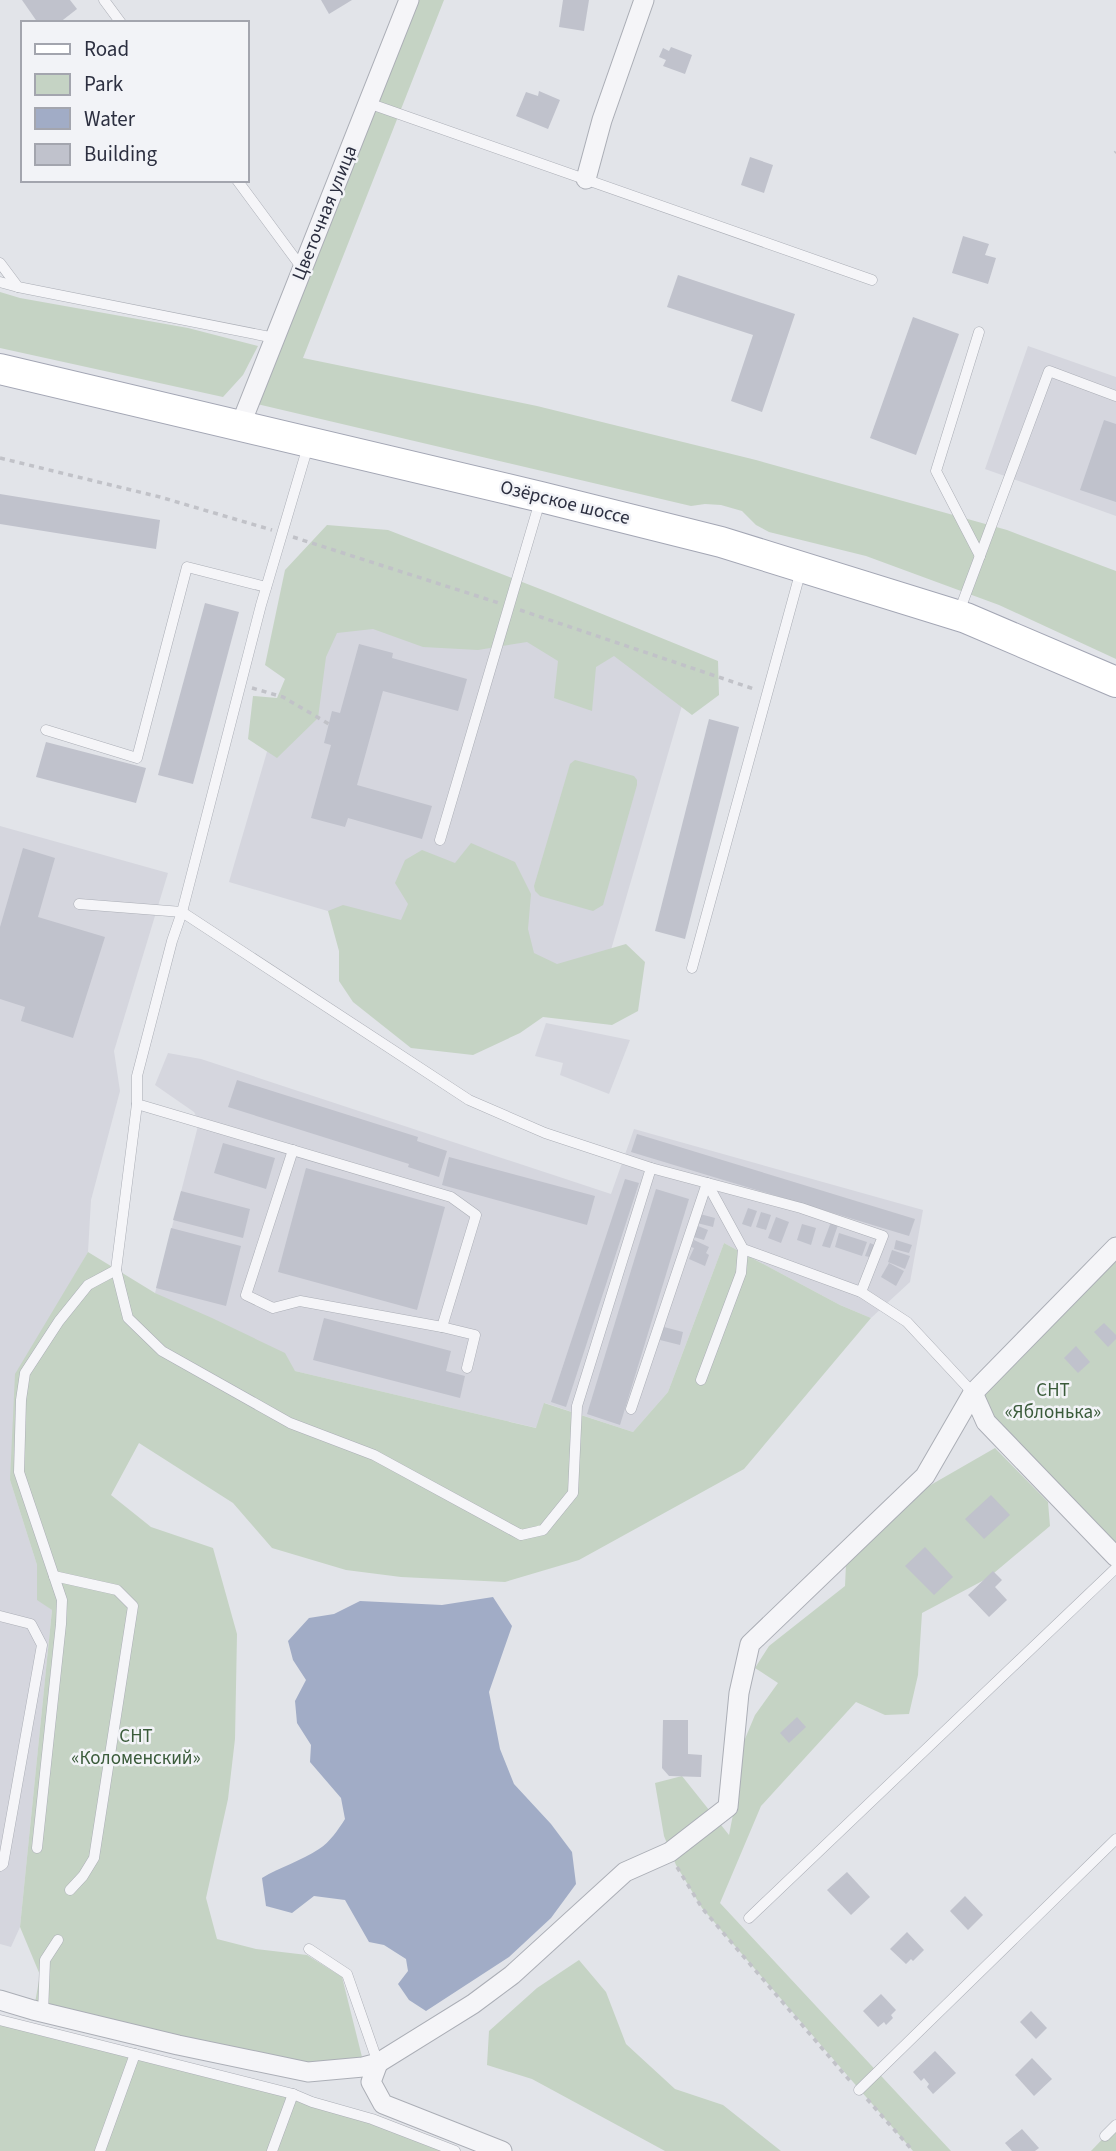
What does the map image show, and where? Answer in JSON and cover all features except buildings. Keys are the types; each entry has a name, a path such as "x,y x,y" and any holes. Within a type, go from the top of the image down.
{"main road":[{"name":"Озёрское шоссе","path":"0,369 721,542 958,616 1116,682"}],"street":[{"name":"Цветочная улица","path":"240,426 409,0"},
{"path":"586,179 602,120 644,0"},
{"path":"0,2000 178,2045 308,2072 378,2063 473,2004 502,1982 625,1872 670,1852 728,1807 739,1693 750,1644 926,1476 973,1393 1116,1247"},
{"path":"973,1393 986,1422 1116,1557"},
{"path":"378,2063 371,2082 383,2104 502,2151"}],"lane":[{"path":"104,0 120,21"},
{"path":"368,103 872,280"},
{"path":"238,182 302,268"},
{"path":"0,262 18,287"},
{"path":"0,282 276,338"},
{"path":"979,332 936,471 980,556"},
{"path":"958,616 1049,372 1116,396"},
{"path":"309,442 266,587 137,1076 137,1104 116,1269 128,1318 162,1351 290,1423 373,1455 521,1535 543,1530 573,1493 577,1406 651,1168"},
{"path":"440,840 541,497"},
{"path":"692,968 802,566"},
{"path":"46,730 137,758 187,567 266,587"},
{"path":"79,904 182,912 469,1100 545,1133 651,1168 802,1208 883,1236 861,1292"},
{"path":"137,1104 451,1196 476,1215 442,1327"},
{"path":"293,1150 246,1295 273,1308 300,1301 475,1335 467,1368"},
{"path":"701,1380 740,1273 743,1249 708,1183"},
{"path":"631,1409 708,1183"},
{"path":"743,1249 861,1292 907,1322 973,1393"},
{"path":"37,1848 62,1600 19,1472 21,1400 25,1373 59,1321 88,1285 116,1269"},
{"path":"749,1918 1116,1568"},
{"path":"54,1576 117,1590 133,1606 94,1858 71,1890"},
{"path":"0,1616 32,1624 41,1645 3,1864 0,1866"},
{"path":"859,2090 1116,1839"},
{"path":"43,2013 45,1960 58,1940"},
{"path":"309,1949 347,1974 378,2063"},
{"path":"0,2020 293,2094 372,2119 435,2148 455,2151"},
{"path":"100,2151 135,2054"},
{"path":"272,2151 293,2094"},
{"path":"1105,2136 1116,2125"}],"path":[{"path":"0,458 160,497 282,533 510,606 766,693"},
{"path":"240,685 283,697 329,724"},
{"path":"670,1852 702,1908 913,2151"}],"shaded area":[{"path":"1028,346 1116,377 1116,516 985,469"},
{"path":"320,570 690,678 599,991 229,882"},
{"path":"0,826 168,873 114,1051 120,1091 91,1200 88,1252 59,1304 10,1480 37,1565 37,1599 52,1610 20,1927 11,1947 0,1944"},
{"path":"546,1023 630,1040 609,1094 560,1075 563,1063 535,1056"},
{"path":"168,1053 201,1059 611,1194 634,1129 923,1210 910,1282 871,1318 840,1305 724,1243 668,1392 633,1432 545,1403 537,1428 295,1371 155,1293 199,1122 194,1112 155,1085"}],"green space":[{"path":"413,0 444,0 303,358 537,406 756,460 1007,530 1116,571 1116,659 999,605 866,556 769,532 756,525 742,511 721,505 691,506 257,404"},
{"path":"0,292 20,298 188,328 258,346 243,375 223,397 0,348"},
{"path":"327,525 388,530 718,661 719,695 692,715 614,656 596,667 592,711 554,698 558,661 527,642 478,650 423,647 373,629 337,633 326,657 318,718 277,758 248,739 253,696 277,698 285,679 265,665 285,570"},
{"path":"575,760 634,776 637,780 603,905 593,911 540,896 534,886 570,764"},
{"path":"471,843 515,862 531,894 528,929 534,953 557,964 626,944 645,962 638,1011 612,1025 543,1017 520,1033 473,1055 411,1048 353,1002 339,981 339,951 328,911 343,905 401,920 408,904 395,883 405,860 422,850 455,863"},
{"name":"СНТ «Коломенский»","path":"724,1243 840,1305 871,1318 744,1469 579,1560 505,1582 401,1577 346,1570 272,1548 233,1503 139,1443 111,1495 151,1527 213,1548 237,1634 235,1739 228,1799 206,1898 217,1939 256,1949 307,1955 342,1977 363,2061 294,2066 35,2003 40,1975 20,1927 52,1610 37,1600 37,1565 10,1480 15,1374 88,1252 155,1293 285,1353 295,1371 536,1428 544,1403 633,1432 668,1392"},
{"name":"СНТ «Яблонька»","path":"1116,1247 1116,1557 973,1393"},
{"path":"995,1448 1048,1502 1050,1526 988,1578 922,1613 918,1675 909,1714 885,1715 856,1702 761,1806 720,1903 951,2151 913,2151 702,1908 676,1865 664,1836 655,1783 682,1776 729,1835 742,1746 755,1715 778,1683 755,1668 769,1646 845,1586 846,1564 922,1490"},
{"path":"579,1960 606,1992 626,2044 675,2089 723,2105 781,2151 665,2151 532,2079 487,2065 489,2031 537,1988"},
{"path":"0,2020 293,2094 455,2151 0,2151"},
{"path":"1116,2125 1116,2151 1091,2151"}],"water":[{"path":"493,1597 512,1626 489,1692 500,1749 514,1784 551,1824 572,1852 576,1884 551,1918 509,1957 426,2011 409,2000 398,1984 408,1971 406,1959 384,1945 369,1942 345,1900 314,1896 292,1913 266,1906 262,1878 319,1849 345,1819 341,1798 310,1762 311,1745 297,1723 295,1701 306,1680 293,1660 288,1641 309,1618 334,1614 360,1601 442,1605"}]}
